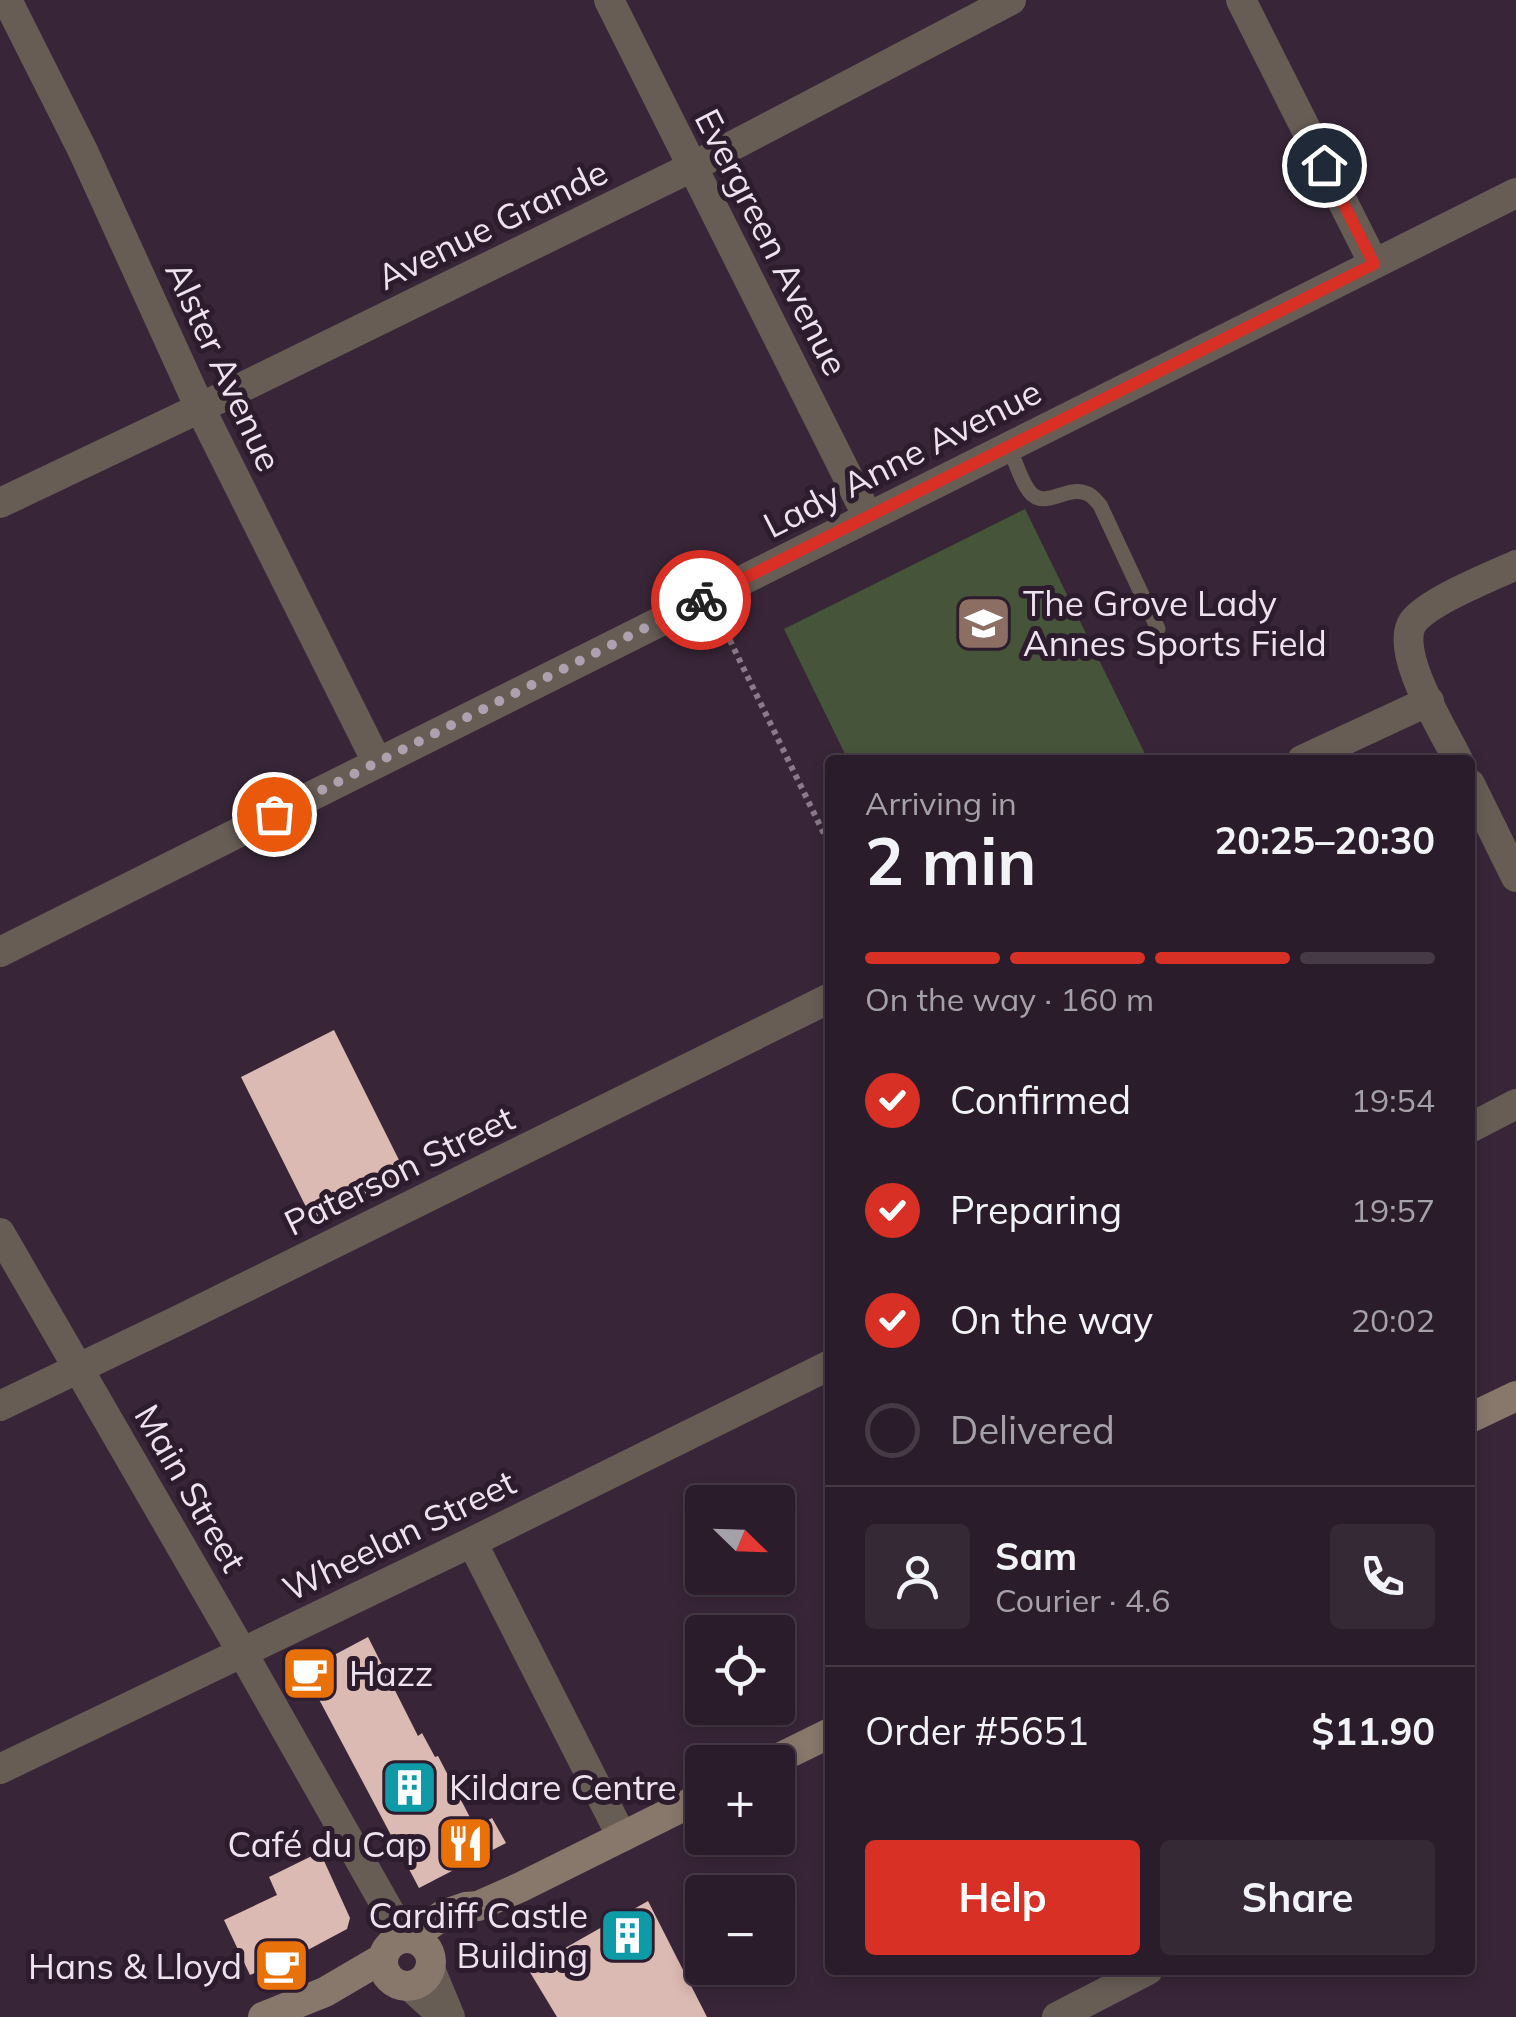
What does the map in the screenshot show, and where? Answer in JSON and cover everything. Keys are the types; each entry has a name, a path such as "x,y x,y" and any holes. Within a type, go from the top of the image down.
{"street":[{"name":"Alster Avenue","path":"7,0 83,151 200,408 376,762"},
{"name":"Evergreen Avenue","path":"609,0 868,517"},
{"name":"Avenue Grande","path":"0,503 692,167 1010,0"},
{"path":"1241,0 1374,264"},
{"name":"Lady Anne Avenue","path":"0,952 1516,193"},
{"path":"1455,755 1409,655 1410,625 1443,600 1516,565"},
{"path":"1313,755 1428,701"},
{"path":"1475,793 1513,864"},
{"name":"Paterson Street","path":"0,1406 825,1000"},
{"path":"1475,1125 1516,1104"},
{"name":"Main Street","path":"0,1234 394,1920 409,1961 447,2017"},
{"name":"Wheelan Street","path":"0,1769 825,1367"},
{"path":"1475,1416 1514,1404"},
{"path":"472,1542 622,1837"},
{"path":"795,1750 825,1735"},
{"path":"263,2017 409,1961 478,1906 685,1806"},
{"path":"1057,2017 1138,1975"}],"lane":[{"path":"1009,447 1029,492 1038,498 1049,500 1074,490 1088,494 1100,505 1158,629"}],"path":[{"path":"708,596 825,836"}],"green space":[{"path":"1025,509 1146,755 846,755 784,629"}],"building":[{"path":"334,1030 407,1176 314,1223 241,1077"},
{"name":"Kildare Centre","path":"368,1637 418,1736 422,1733 435,1757 438,1756 475,1827 492,1818 506,1843 419,1888 304,1671"},
{"path":"320,1852 350,1918 347,1929 304,1952 307,1958 267,1976 264,1969 250,1975 224,1920 277,1895 269,1877"},
{"name":"Cardiff Castle Building","path":"648,1901 685,1974 685,1985 691,1985 707,2017 557,2017 528,1969"}],"way so far":[{"path":"274,814 701,600"}],"place":[{"name":"The Grove Lady Annes Sports Field","path":"984,623"},
{"name":"Hazz","path":"310,1673"},
{"name":"Kildare Centre","path":"410,1787"},
{"name":"Café du Cap","path":"466,1844"},
{"name":"Cardiff Castle Building","path":"627,1935"},
{"name":"Hans & Lloyd","path":"281,1966"}],"route":[{"path":"701,600 1374,264 1324,165"}]}
